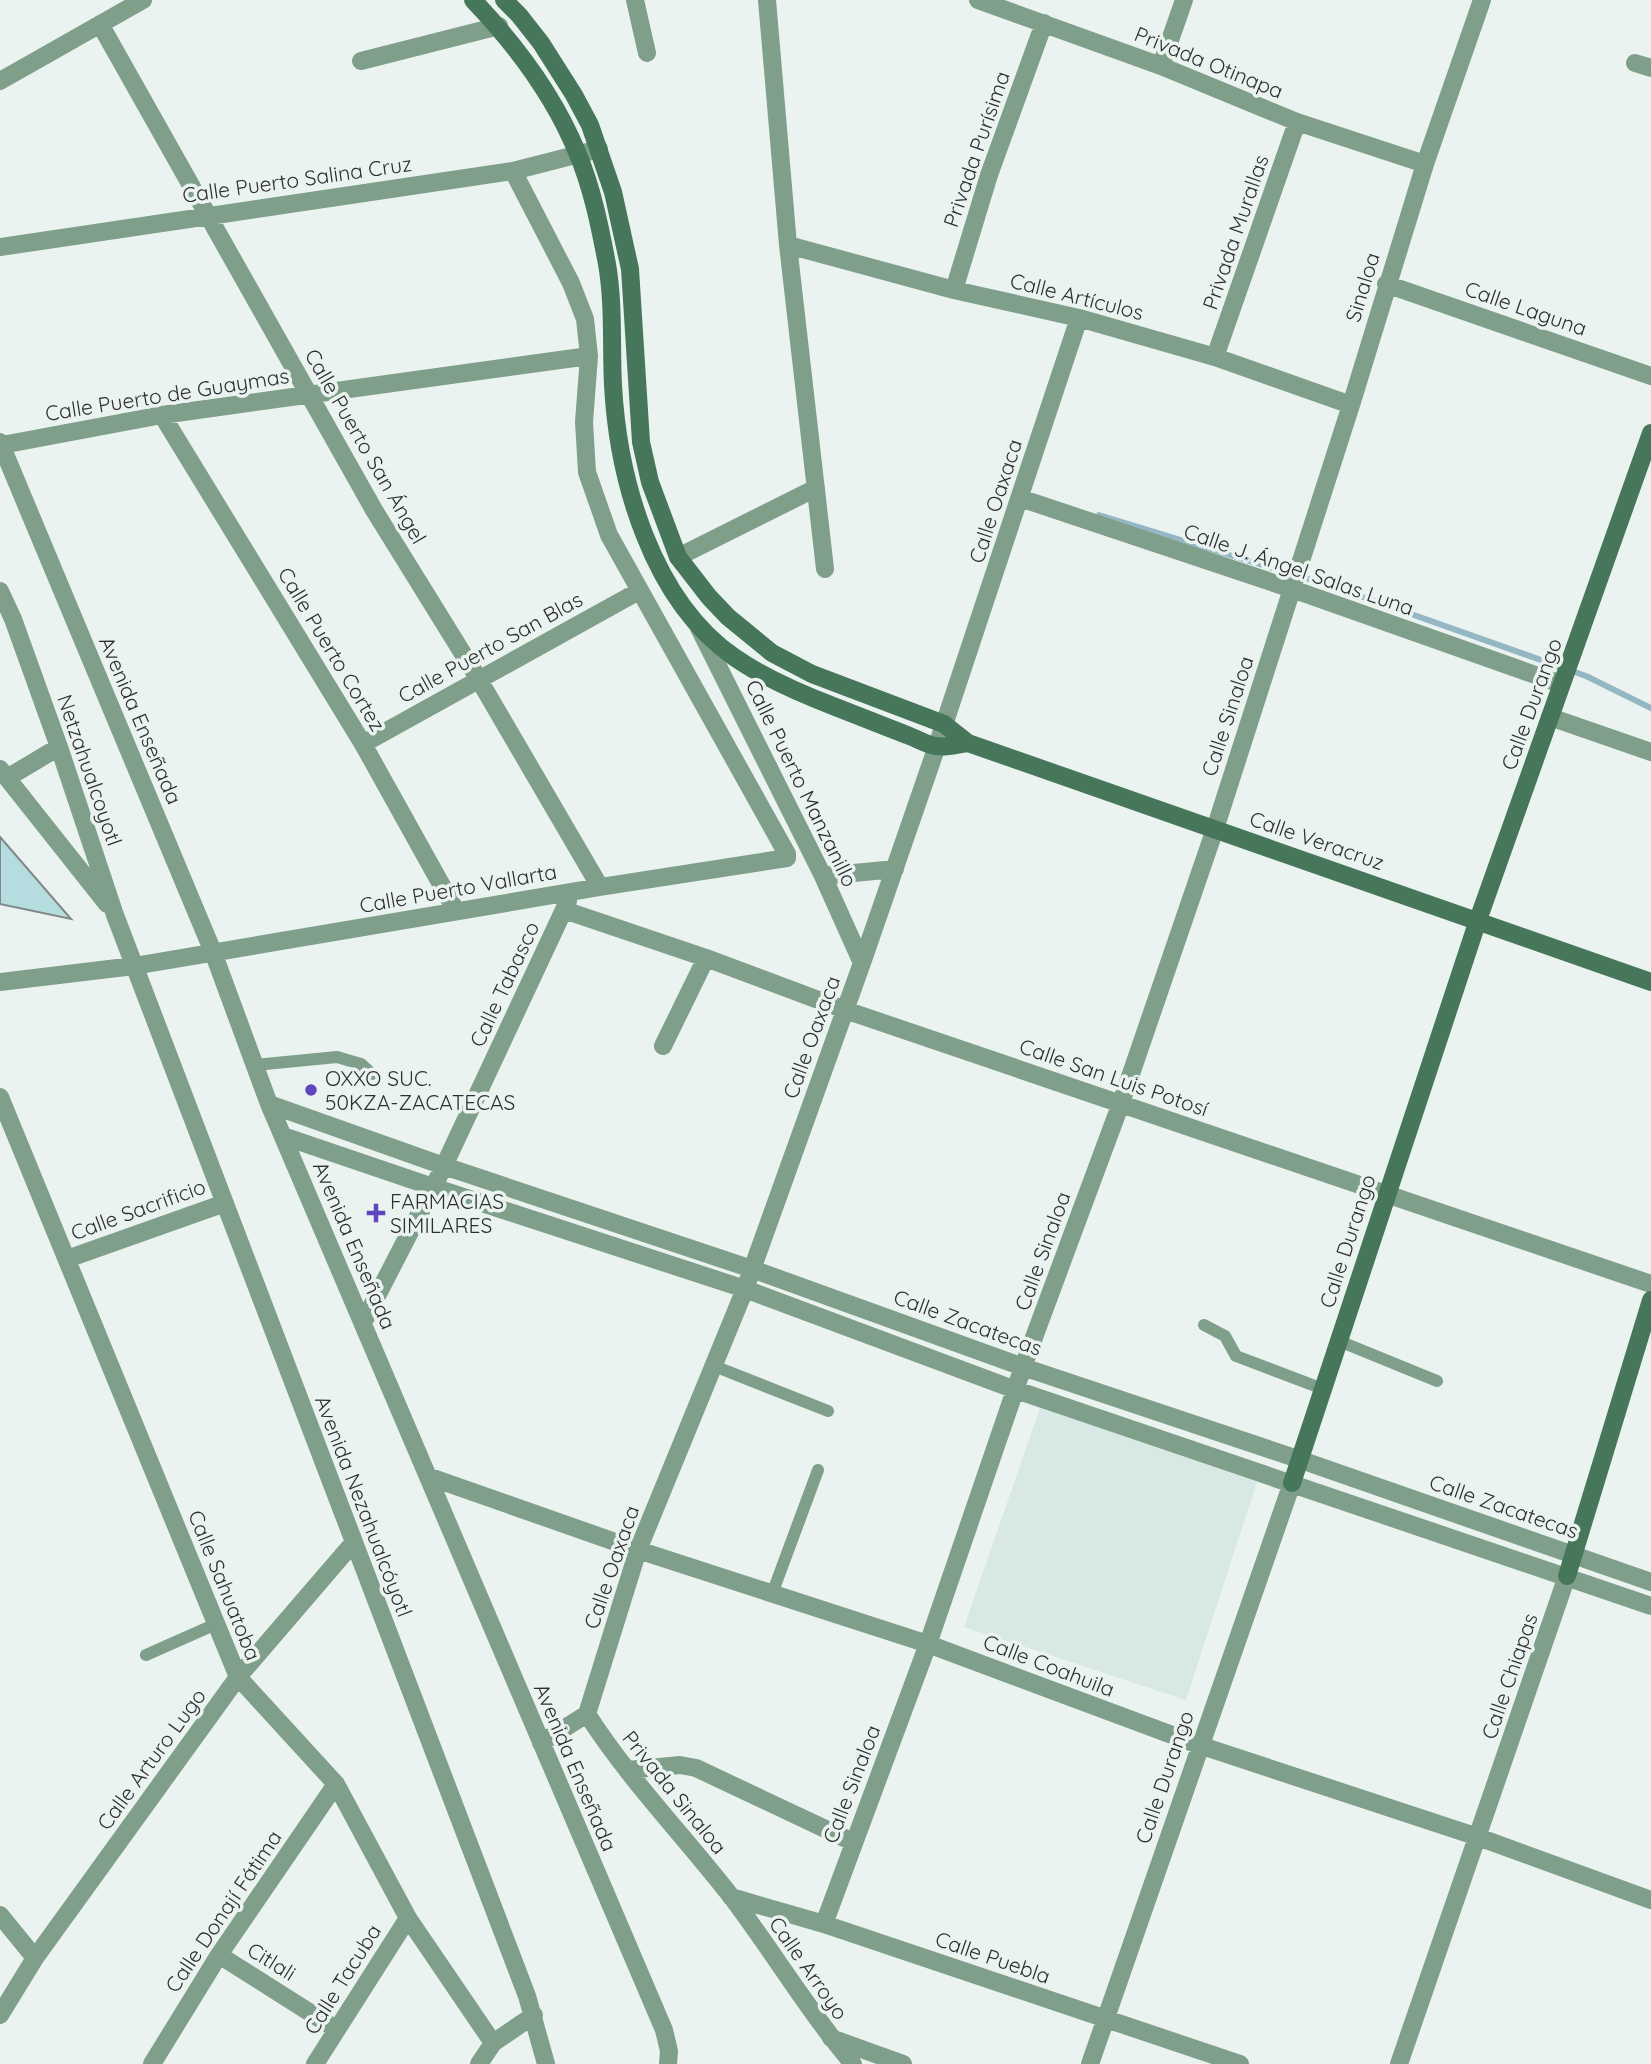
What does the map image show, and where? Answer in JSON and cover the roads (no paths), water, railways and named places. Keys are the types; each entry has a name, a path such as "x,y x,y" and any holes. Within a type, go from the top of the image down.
{"street":[{"path":"0,81 143,0"},
{"path":"473,0 499,26 521,55 557,111 578,153 594,205 607,265 614,321 613,386 630,498 647,542 670,585 698,625 733,656 797,692 937,746"},
{"name":"Calle Veracruz","path":"504,0 519,15 559,70 590,125 599,149 613,192 630,269 641,442 650,482 678,557 728,617 772,653 812,674 944,724 968,743 1651,982"},
{"path":"635,0 647,53"},
{"path":"767,0 788,245 825,569"},
{"name":"Privada Otinapa","path":"978,0 1161,66 1297,121 1425,164"},
{"path":"1161,66 1184,0"},
{"name":"Sinaloa","path":"1292,589 1351,405 1386,284 1482,0"},
{"name":"Privada Purísima","path":"954,290 989,175 1044,23"},
{"name":"Calle Puerto San Ángel","path":"100,24 374,510 478,678 600,887"},
{"path":"361,61 499,26"},
{"name":"Privada Murallas","path":"1215,357 1297,121"},
{"name":"Calle Puerto Salina Cruz","path":"0,247 513,171 599,149"},
{"path":"513,171 571,283 585,319 589,356 584,422 587,472 609,534 639,591"},
{"name":"Calle Artículos","path":"788,245 954,290 1079,318 1215,357 1351,405"},
{"name":"Calle Laguna","path":"1386,284 1651,376"},
{"name":"Calle Oaxaca","path":"587,1714 638,1550 745,1289 862,963 1079,318"},
{"name":"Calle Puerto de Guaymas","path":"1,444 162,415 589,356"},
{"name":"Calle Puerto Cortez","path":"162,415 363,744 456,911"},
{"name":"Calle Durango","path":"1090,2064 1199,1745 1301,1460 1478,920 1651,433"},
{"name":"Avenida Enseñada","path":"1,444 213,952 283,1136 664,2030 669,2051 668,2064"},
{"path":"678,557 816,488"},
{"name":"Calle J. Ángel Salas Luna","path":"1020,498 1292,589 1562,684"},
{"name":"Calle Sinaloa","path":"824,1924 928,1644 1023,1367 1121,1103 1215,829 1292,589"},
{"name":"Netzahualcoyotl","path":"0,591 13,619 59,747 134,965"},
{"name":"Calle Puerto San Blas","path":"363,744 639,591"},
{"name":"Calle Puerto Vallarta","path":"0,982 134,965 785,859 788,856 639,591"},
{"name":"Calle Puerto Manzanillo","path":"698,625 823,876 862,963"},
{"path":"747,664 761,644"},
{"path":"1550,717 1651,752"},
{"name":"Calle Veracruz","path":"937,746 968,743"},
{"path":"59,747 4,774 115,915"},
{"path":"823,876 895,869"},
{"name":"Calle Tabasco","path":"363,1321 444,1166 572,892"},
{"name":"Calle San Luis Potosí","path":"564,910 706,958 845,1010 1651,1284"},
{"path":"663,1046 706,958"},
{"name":"Avenida Nezahualcóyotl","path":"134,965 534,2015 546,2064"},
{"name":"Calle Sahuatoba","path":"0,1097 238,1677 336,1784 408,1918 493,2043"},
{"name":"Calle Zacatecas","path":"270,1104 444,1166 752,1269 1023,1367 1651,1582"},
{"path":"283,1136 745,1289 1016,1390 1651,1606"},
{"name":"Calle Sacrificio","path":"66,1259 225,1203"},
{"name":"Calle Chiapas","path":"1399,2064 1567,1576 1651,1300"},
{"name":"Calle Coahuila","path":"429,1477 638,1550 928,1644 1199,1745 1478,1837 1651,1900"},
{"name":"Calle Arturo Lugo","path":"0,2015 35,1958 238,1677 354,1542"},
{"path":"541,1743 587,1714"},
{"name":"Privada Sinaloa","path":"587,1714 628,1770 731,1897"},
{"path":"628,1770 680,1765 696,1768 853,1842"},
{"name":"Calle Donají Fátima","path":"152,2064 219,1955 336,1784"},
{"name":"Calle Puebla","path":"731,1897 824,1924 1240,2064"},
{"name":"Calle Arroyo","path":"731,1897 853,2064"},
{"path":"0,1915 35,1958"},
{"name":"Calle Tacuba","path":"316,2064 408,1918"},
{"name":"Citlali","path":"219,1955 336,2029"},
{"path":"479,2064 493,2043 534,2015"},
{"path":"831,2037 903,2064"}],"lane":[{"path":"255,1065 346,1058 361,1064 372,1074"},
{"path":"1204,1325 1225,1336 1236,1356 1323,1389"},
{"path":"1339,1341 1437,1381"},
{"path":"714,1366 828,1411"},
{"path":"772,1594 818,1470"},
{"path":"146,1655 216,1624"}],"waterway":[{"path":"1099,515 1335,587 1586,676 1651,708"}],"place":[{"name":"OXXO SUC. 50KZA-ZACATECAS","path":"311,1090"},
{"name":"FARMACIAS SIMILARES","path":"376,1213"}]}
